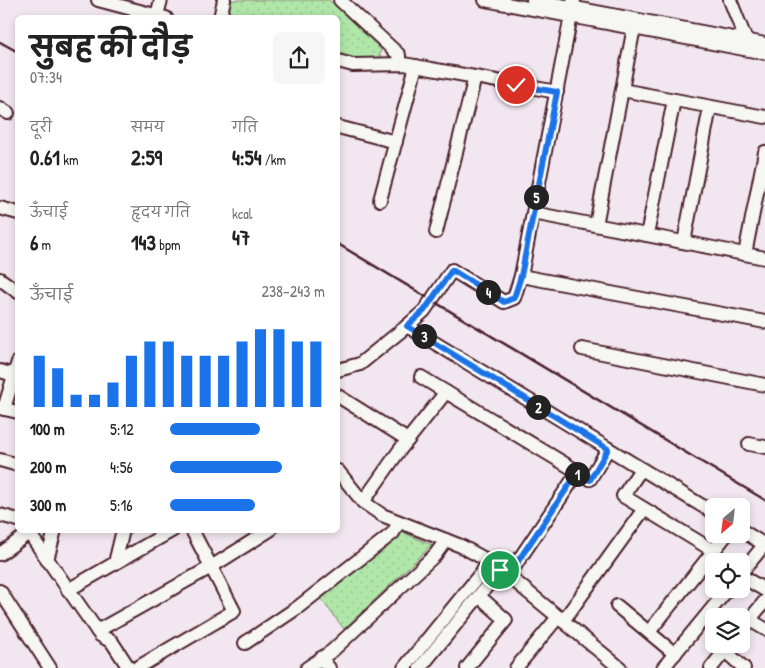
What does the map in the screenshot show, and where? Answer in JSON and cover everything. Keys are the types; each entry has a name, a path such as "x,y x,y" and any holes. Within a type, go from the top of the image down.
{"street":[{"path":"98,0 158,15"},
{"path":"160,0 162,15"},
{"path":"221,15 224,0"},
{"path":"340,0 399,55 399,64"},
{"path":"485,0 573,8"},
{"path":"533,0 765,53"},
{"path":"730,0 746,40"},
{"path":"340,369 360,364 424,311 452,270 504,302 514,298 521,276 573,8"},
{"path":"635,24 765,44"},
{"path":"596,225 635,24"},
{"path":"340,62 353,65 399,64 416,66 557,92"},
{"path":"380,200 416,66"},
{"path":"436,232 476,77"},
{"path":"622,90 765,117"},
{"path":"647,235 674,100"},
{"path":"684,242 710,107"},
{"path":"340,128 396,142"},
{"path":"745,254 765,152"},
{"path":"0,208 15,212"},
{"path":"533,213 765,258"},
{"path":"521,276 765,322"},
{"path":"0,279 15,290"},
{"path":"407,326 705,509"},
{"path":"582,348 765,385"},
{"path":"0,371 15,371 2,408 15,411"},
{"path":"421,377 590,480 608,449"},
{"path":"363,502 446,392"},
{"path":"340,397 408,440"},
{"path":"749,444 765,447"},
{"path":"0,460 15,464"},
{"path":"640,469 623,496 714,551"},
{"path":"420,668 578,472"},
{"path":"341,484 382,515 446,540 500,570 620,668"},
{"path":"516,668 561,619 644,509"},
{"path":"0,515 15,519"},
{"path":"245,643 297,608 386,539 393,533 399,522"},
{"path":"0,554 27,533"},
{"path":"29,533 97,631 112,642 129,668"},
{"path":"48,560 54,533"},
{"path":"115,563 122,533"},
{"path":"68,590 168,533"},
{"path":"137,668 234,611 194,533"},
{"path":"97,631 211,567 265,533"},
{"path":"750,535 765,544 750,563"},
{"path":"307,668 326,663 332,651 435,555 446,540"},
{"path":"649,632 720,543"},
{"path":"404,668 500,570"},
{"path":"750,580 765,590"},
{"path":"0,591 50,668"},
{"path":"467,668 506,620 479,596"},
{"path":"663,668 721,598"},
{"path":"765,601 750,620 765,629"},
{"path":"617,606 675,654"},
{"path":"711,668 723,653"},
{"path":"733,653 744,668"}],"green space":[{"path":"230,0 329,0 381,49 379,58 355,59 340,55 340,15 227,15"},
{"path":"402,532 432,545 344,629 321,599"}],"railway":[{"path":"0,42 15,50"},
{"path":"340,245 765,500"}],"route":[{"path":"500,570 508,576 578,472 590,480 608,449 407,326 424,311 452,270 504,302 514,298 521,276 557,92 516,85"}]}
